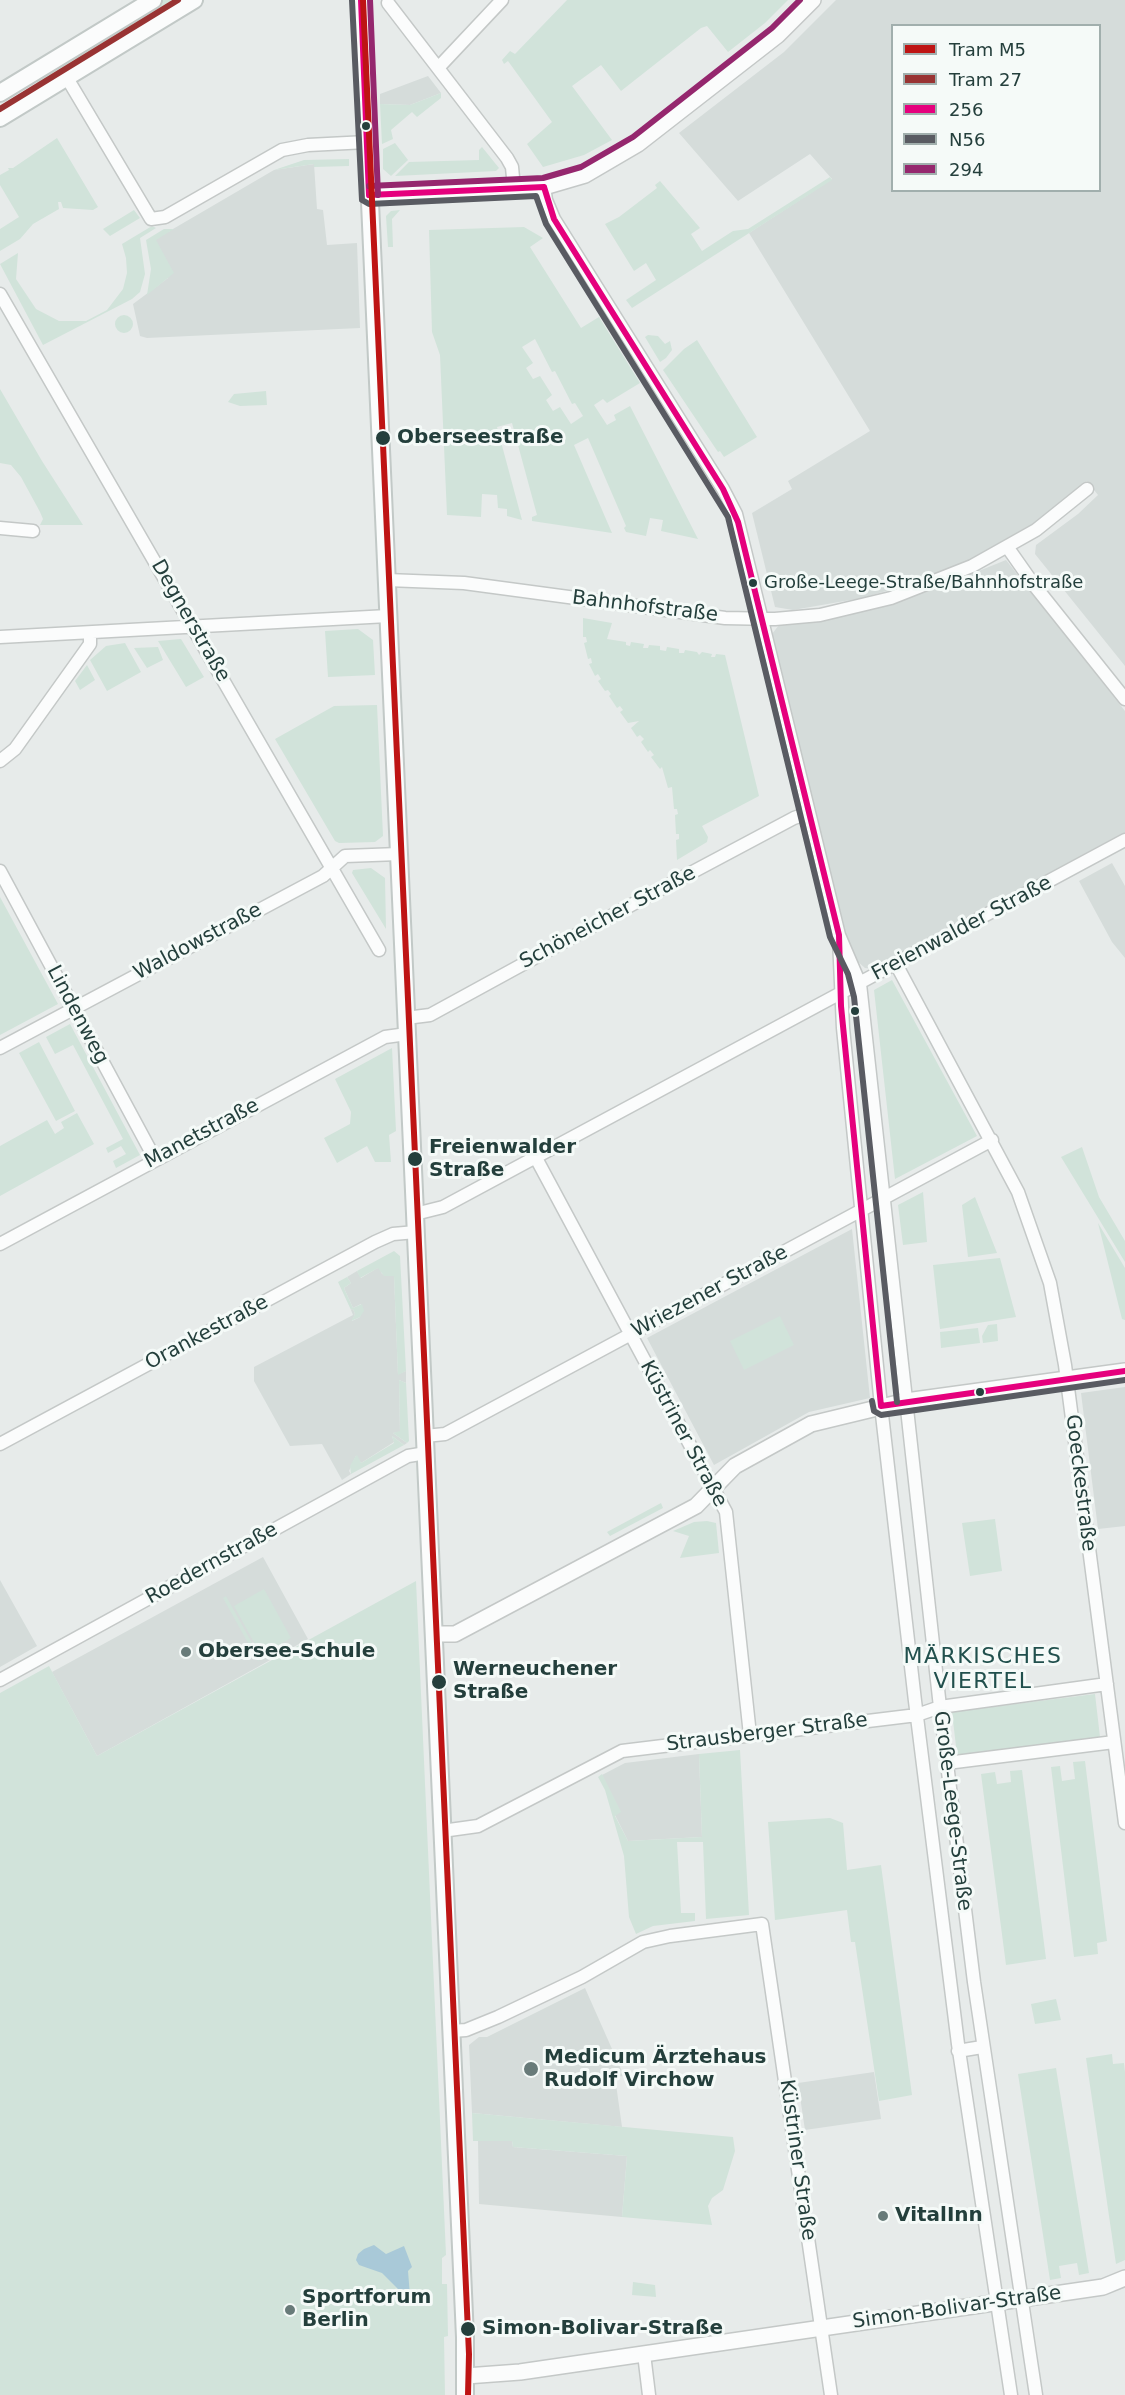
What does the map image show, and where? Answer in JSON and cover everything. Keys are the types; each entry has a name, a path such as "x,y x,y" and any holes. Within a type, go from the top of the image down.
{"main road":[{"path":"0,93 153,0"},
{"path":"0,118 194,0"},
{"path":"361,0 452,2031 465,2395"}],"street":[{"path":"438,68 502,0"},
{"path":"369,195 544,187 585,175 638,144 778,35 813,0"},
{"path":"388,3 507,158 512,167 513,188"},
{"path":"67,78 151,219 165,217 282,150 308,145 367,142"},
{"name":"Große-Leege-Straße","path":"544,187 548,208 554,219 729,501 744,545 839,935 861,984 940,1707 982,2047 1036,2395"},
{"name":"Degnerstraße","path":"0,294 3,308 194,626 379,950"},
{"name":"Bahnhofstraße","path":"387,580 464,583 725,618 761,619 820,615 891,598 947,578 1008,548 1045,524 1087,489"},
{"path":"0,528 33,531"},
{"path":"1008,548 1034,585 1125,699"},
{"path":"0,637 388,616"},
{"path":"0,761 15,749 26,735 90,644 90,633"},
{"name":"Schöneicher Straße","path":"406,1026 794,818 808,813"},
{"name":"Freienwalder Straße","path":"415,1214 436,1210 536,1158 1125,840"},
{"name":"Waldowstraße","path":"0,1048 322,876 345,856 399,854"},
{"name":"Lindenweg","path":"0,871 155,1159"},
{"name":"Große-Leege-Straße","path":"839,935 841,994 881,1406 917,1715 958,2051 1011,2395"},
{"name":"Goeckestraße","path":"896,964 1018,1192 1038,1246 1056,1312 1067,1378 1125,1822"},
{"name":"Manetstraße","path":"0,1244 406,1026"},
{"name":"Wriezener Straße","path":"425,1445 992,1140"},
{"name":"Küstriner Straße","path":"536,1158 726,1512 750,1735"},
{"name":"Orankestraße","path":"0,1444 375,1242 393,1234 416,1232"},
{"path":"434,1634 455,1634 690,1510 735,1466 811,1424 906,1401 1125,1371"},
{"name":"Roedernstraße","path":"0,1680 425,1445"},
{"name":"Strausberger Straße","path":"442,1831 478,1827 622,1751 917,1715 940,1707 1107,1684"},
{"path":"947,1763 1114,1742"},
{"name":"Küstriner Straße","path":"452,2031 466,2030 498,2017 582,1977 643,1942 670,1935 762,1924 831,2395"},
{"path":"958,2051 982,2047"},
{"name":"Simon-Bolivar-Straße","path":"466,2376 520,2372 996,2303 1103,2287 1125,2278"},
{"path":"644,2354 649,2395"}],"shaded area":[{"path":"836,0 1125,0 1125,666 1035,554 1036,545 1078,514 1098,495 1087,481 1033,525 970,561 903,586 862,598 793,610 775,607 752,513 792,489 788,481 870,431 749,233 832,179 810,154 738,201 679,133 784,52"},
{"path":"428,76 441,93 410,105 380,104 380,94"},
{"path":"314,164 317,209 323,210 327,245 357,243 360,328 147,338 140,336 133,304 168,278 149,243 274,170"},
{"path":"1006,560 1125,711 1125,834 874,969 865,968 857,961 842,928 772,634 779,625 860,612 929,591"},
{"path":"1112,863 1125,886 1125,958 1112,942 1079,881"},
{"path":"852,1229 870,1398 809,1412 714,1465 647,1338"},
{"path":"379,1267 382,1274 394,1276 398,1374 406,1371 406,1383 399,1380 400,1432 393,1433 407,1443 404,1445 392,1436 394,1442 361,1463 356,1456 349,1471 351,1474 342,1480 322,1444 290,1446 254,1381 254,1367 353,1315 351,1310 353,1309 355,1314 352,1321 360,1317 361,1304 353,1308 344,1288 351,1283 347,1277 357,1271 361,1278"},
{"path":"1125,1387 1125,1526 1098,1529 1081,1393"},
{"name":"Obersee-Schule","path":"263,1557 308,1639 97,1756 52,1672"},
{"path":"0,1580 37,1646 0,1667"},
{"path":"699,1754 702,1837 628,1841 615,1815 602,1775 625,1763"},
{"path":"585,1988 624,2076 615,2077 622,2127 472,2113 469,2045 479,2037 487,2037"},
{"path":"874,2072 881,2119 805,2130 798,2083"},
{"path":"478,2141 512,2141 513,2147 627,2156 622,2217 479,2204"}],"green space":[{"path":"161,0 185,0 42,91 33,76"},
{"path":"567,0 788,0 765,23 728,52 707,26 701,28 621,91 601,65 572,86 612,140 584,155 543,167 527,144 552,122 508,61 504,64 502,60 510,51 515,54"},
{"path":"441,93 441,98 417,117 412,112 391,130 393,139 382,144 380,104 410,105"},
{"path":"57,138 98,207 93,210 63,208 61,202 58,202 59,209 33,224 20,239 0,251 0,229 19,217 0,185 0,175"},
{"path":"395,143 408,160 391,176 383,169 383,149"},
{"path":"482,147 499,168 496,171 395,176 409,162 479,160 479,150"},
{"path":"349,159 349,166 314,167 314,164 274,170 304,160"},
{"path":"503,177 501,181 415,184 419,181"},
{"path":"830,177 832,180 632,308 626,300 656,280 646,263 634,271 605,224 619,217 657,188 655,185 660,181 700,228 691,234 702,251 733,231 748,229"},
{"path":"134,210 140,218 110,236 103,229"},
{"path":"400,210 392,219 393,247 388,247 386,216 391,211"},
{"path":"152,226 156,228 140,238 145,274 140,292 132,299 43,345 0,264 18,253 16,279 36,309 59,321 86,321 107,310 123,289 127,273 122,244"},
{"path":"524,227 543,238 530,247 581,328 599,317 640,383 607,403 603,399 594,405 607,425 616,420 614,415 630,406 698,539 661,531 663,520 650,518 646,536 626,532 624,528 626,526 588,438 574,445 612,533 532,521 532,517 537,515 512,423 497,427 522,520 507,516 507,509 498,508 497,495 482,494 481,517 447,515 440,355 432,332 429,230","holes":["535,339 552,372 555,371 572,404 575,403 583,416 571,424 560,407 553,411 546,400 552,395 540,376 533,379 526,368 533,363 522,347"]},
{"path":"164,229 174,229 156,240 174,273 147,295 151,269 146,240"},
{"path":"124,315 130,318 133,324 130,330 124,333 118,330 115,324 118,318"},
{"path":"658,336 665,344 670,341 672,350 660,362 645,337"},
{"path":"697,340 757,437 724,457 720,451 718,452 663,370 684,349"},
{"path":"0,389 83,525 40,525 43,519 21,477 11,465 0,463"},
{"path":"266,391 267,405 240,406 228,402 234,394"},
{"path":"583,618 612,623 607,639 626,642 626,645 630,646 631,642 644,644 643,648 648,648 649,645 660,646 660,650 666,651 667,647 679,649 679,653 684,653 685,650 697,652 699,655 702,652 712,654 711,657 715,657 716,654 725,655 759,796 702,826 708,837 707,842 677,860 676,840 679,839 679,834 676,834 675,815 678,814 677,809 674,809 672,787 668,788 662,767 660,769 651,757 654,755 650,750 648,752 641,742 644,739 640,735 637,737 631,728 639,721 628,723 620,712 623,710 620,706 617,708 609,696 611,694 608,690 605,691 598,681 601,679 598,674 595,676 589,664 592,663 591,658 588,659 584,643 587,642 586,637 583,637"},
{"path":"358,629 373,640 375,675 328,677 325,631"},
{"path":"181,639 204,677 186,687 158,641"},
{"path":"125,643 141,672 107,691 90,660 106,646"},
{"path":"158,647 163,660 147,668 134,648"},
{"path":"87,665 95,680 80,690 75,681"},
{"path":"377,705 383,836 375,842 339,843 335,841 275,739 334,706"},
{"path":"371,868 385,878 386,929 352,873 353,870"},
{"path":"0,897 58,1004 0,1035"},
{"path":"892,980 977,1136 895,1179 874,990"},
{"path":"70,1024 140,1155 116,1168 113,1161 126,1154 121,1146 108,1153 106,1148 123,1139 73,1045 55,1054 46,1037"},
{"path":"39,1042 75,1111 56,1121 19,1053"},
{"path":"392,1048 396,1131 389,1135 391,1162 375,1162 367,1146 337,1163 324,1138 350,1124 351,1112 335,1079"},
{"path":"77,1113 94,1144 0,1196 0,1146 47,1120 55,1134 64,1128 61,1122"},
{"path":"1082,1147 1099,1197 1125,1241 1125,1262 1061,1157"},
{"path":"923,1192 927,1242 903,1245 898,1205"},
{"path":"975,1197 997,1253 968,1257 962,1205"},
{"path":"1098,1223 1125,1268 1125,1320 1122,1319"},
{"path":"394,1251 400,1256 406,1371 398,1375 394,1276 384,1276 378,1268 360,1278 357,1271"},
{"path":"1000,1258 1016,1317 940,1329 933,1265"},
{"path":"347,1277 351,1283 344,1288 353,1308 362,1304 364,1311 360,1317 351,1321 355,1314 338,1282"},
{"path":"780,1316 794,1345 744,1370 730,1341"},
{"path":"997,1324 998,1341 983,1343 982,1336 988,1325"},
{"path":"978,1328 980,1343 941,1348 940,1332"},
{"path":"399,1380 406,1383 409,1441 407,1443 393,1433 400,1431"},
{"path":"392,1436 404,1445 351,1474 350,1466 357,1455 361,1463 394,1443"},
{"path":"661,1503 663,1508 610,1536 607,1532"},
{"path":"995,1519 1002,1571 970,1576 962,1523"},
{"path":"694,1522 716,1523 719,1553 680,1558 689,1536 673,1531"},
{"path":"416,1581 446,2255 442,2258 442,2284 447,2284 448,2336 444,2337 445,2395 0,2395 0,1693 49,1666 97,1756"},
{"path":"264,1589 291,1638 261,1655 234,1606"},
{"path":"226,1596 261,1659 258,1661 223,1598"},
{"path":"1095,1694 1100,1737 957,1755 952,1712"},
{"path":"740,1750 749,1915 706,1919 703,1842 677,1842 681,1913 695,1913 695,1921 653,1926 636,1934 629,1917 624,1856 605,1790 598,1777 602,1774 621,1812 615,1816 628,1841 702,1837 699,1754"},
{"path":"1085,1761 1107,1941 1097,1943 1098,1954 1074,1957 1051,1767 1060,1766 1062,1781 1075,1779 1073,1762"},
{"path":"1022,1770 1046,1959 1006,1965 981,1774 995,1772 997,1784 1011,1782 1010,1771"},
{"path":"830,1818 843,1823 847,1870 881,1865 912,2095 879,2101 855,1942 851,1942 847,1910 775,1920 768,1822"},
{"path":"1056,1999 1061,2020 1035,2024 1031,2004"},
{"path":"1112,2054 1113,2064 1124,2063 1125,2072 1125,2260 1116,2264 1086,2058"},
{"path":"1056,2068 1089,2273 1079,2275 1077,2263 1059,2266 1061,2278 1050,2280 1018,2074"},
{"path":"472,2113 733,2137 735,2151 723,2190 712,2198 708,2206 712,2225 622,2217 627,2156 513,2147 512,2141 473,2141"},
{"path":"633,2282 655,2285 656,2297 632,2295"}],"water":[{"path":"374,2245 386,2254 404,2246 412,2267 408,2271 410,2296 406,2297 382,2273 359,2265 356,2260 358,2254"}],"tram line":[{"name":"27","path":"0,109 178,0"},
{"name":"M5","path":"363,0 469,2354 468,2395"}],"transit line":[{"name":"N56","path":"352,0 362,200 369,204 536,196 546,224 728,517 830,937 848,974 854,997 897,1402"},
{"name":"256","path":"361,0 369,195"},
{"name":"294","path":"370,0 378,195"},
{"name":"294","path":"369,186 543,178 581,167 633,137 772,28 800,0"},
{"name":"256","path":"544,187 554,219 723,489 738,522 839,935 841,1006 881,1406 1125,1371"},
{"name":"256","path":"369,195 544,187"},
{"name":"N56","path":"872,1401 874,1411 881,1415 1125,1380"}],"place":[{"name":"Oberseestraße","path":"383,438"},
{"name":"Große-Leege-Straße/Bahnhofstraße","path":"753,583"},
{"name":"Freienwalder Straße","path":"415,1159"},
{"name":"Obersee-Schule","path":"186,1652"},
{"name":"Werneuchener Straße","path":"439,1682"},
{"name":"Medicum Ärztehaus Rudolf Virchow","path":"531,2069"},
{"name":"VitalInn","path":"883,2216"},
{"name":"Sportforum Berlin","path":"290,2310"},
{"name":"Simon-Bolivar-Straße","path":"468,2329"}],"district":[{"name":"MÄRKISCHES VIERTEL","path":"983,1670"}]}
